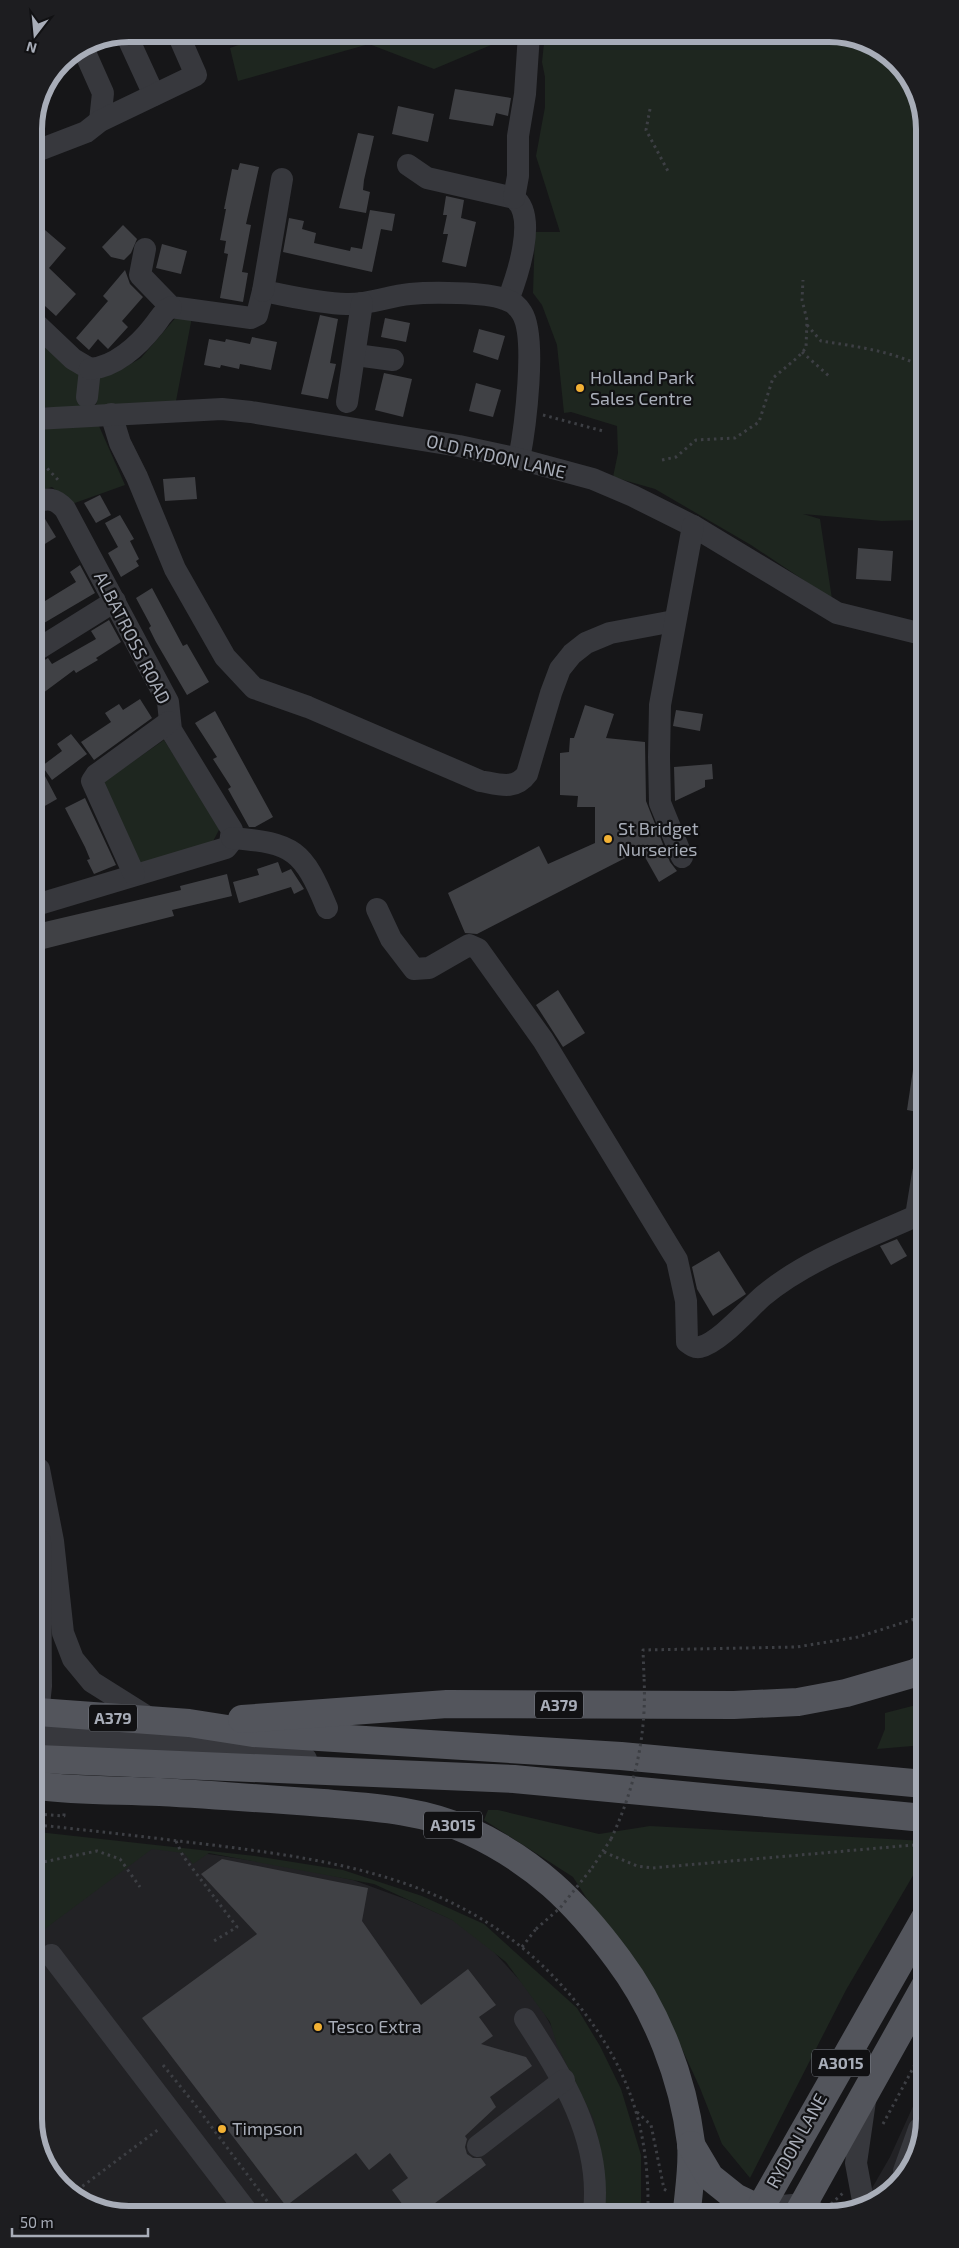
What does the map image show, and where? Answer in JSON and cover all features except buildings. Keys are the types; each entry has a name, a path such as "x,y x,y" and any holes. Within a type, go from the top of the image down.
{"main road":[{"name":"A379","path":"189,1723 447,1704 725,1705 798,1702 846,1693 916,1672"},
{"name":"A379","path":"42,1718 189,1723 253,1733 630,1757 916,1783"},
{"path":"42,1759 514,1779 916,1817"},
{"name":"A3015","path":"42,1786 216,1795 385,1808 467,1830 514,1855 552,1882 601,1936 631,1977 652,2015 672,2061 683,2096 691,2145 687,2206"},
{"name":"RYDON LANE","path":"762,2206 916,1934"},
{"name":"RYDON LANE","path":"806,2206 843,2130 866,2093 916,2002"},
{"path":"691,2145 710,2177 735,2197 754,2206"}],"street":[{"path":"130,42 154,95"},
{"path":"43,149 86,132 100,121 196,75 182,42"},
{"path":"514,198 518,176 518,136 525,94 528,43"},
{"path":"86,54 103,93 100,121"},
{"path":"408,165 427,178 514,198 519,202 526,226 519,267 508,300"},
{"path":"145,249 140,274 171,307 251,318 257,314 263,291 282,179"},
{"path":"263,291 345,304 362,303 410,294 488,296 508,300 518,308 527,322 529,342 525,414 519,459"},
{"path":"347,402 356,355 362,303"},
{"path":"43,330 73,359 90,369 102,368 138,344 171,307"},
{"path":"356,355 393,360"},
{"path":"86,397 90,369"},
{"name":"OLD RYDON LANE","path":"43,419 210,408 252,412 459,446 519,459 592,479 633,496 693,526 837,613 916,633"},
{"path":"111,414 120,443 137,477 175,569 225,657 254,688 308,707 480,781 509,786 522,780 527,774 560,669 572,654 586,643 610,633 674,621"},
{"name":"ALBATROSS ROAD","path":"43,501 52,499 65,509 168,702 169,722 172,730 230,823 232,830 229,843"},
{"path":"682,857 660,803 660,705 693,526"},
{"path":"43,647 115,601"},
{"path":"134,874 92,781 96,775 169,722"},
{"path":"43,903 229,843 280,844 298,855 314,877 327,908"},
{"path":"377,909 391,939 414,969 429,968 469,945 478,949 543,1040 677,1260 686,1301 687,1342 692,1346 701,1347 723,1333 764,1295 796,1273 916,1222"},
{"path":"42,1485 53,1541 63,1634 74,1658 92,1682 154,1721"},
{"path":"42,1723 54,1736 220,1747 423,1776"},
{"path":"51,1955 176,2116 242,2205"},
{"path":"525,2019 564,2080 575,2104 589,2146 595,2178 594,2206"},
{"path":"478,2146 564,2080"},
{"path":"863,2199 856,2163 866,2093"}],"path":[{"path":"650,109 646,130 669,173"},
{"path":"662,460 676,457 696,440 735,438 759,422 773,378 806,348 806,324 802,300 804,280"},
{"path":"806,324 821,341 852,346 916,364"},
{"path":"802,352 830,377"},
{"path":"525,414 554,417 603,431"},
{"path":"522,1947 536,1930 560,1908 604,1852 611,1839 632,1787 641,1746 644,1677 643,1650 797,1647 858,1637 916,1619"},
{"path":"42,1814 64,1816"},
{"path":"42,1825 300,1856 350,1866 440,1896 468,1910 522,1947 572,1997 602,2035 625,2076 636,2112 648,2172 648,2206"},
{"path":"175,1840 183,1856 237,1927 214,1940"},
{"path":"604,1852 637,1866 652,1868 916,1845"},
{"path":"42,1862 97,1852 120,1859 140,1887"},
{"path":"157,2059 194,2102 270,2205"},
{"path":"79,2188 194,2102"}],"shaded area":[{"path":"246,42 491,43 491,45 434,69 369,44 238,81 230,48"},
{"path":"544,43 835,43 857,47 873,54 891,68 905,86 916,118 916,520 882,521 803,514 820,519 832,599 751,545 655,489 613,477 618,453 617,426 571,412 564,413 557,345 542,305 533,293 535,232 560,232 536,156 545,107 545,77 542,62"},
{"path":"178,315 192,317 176,401 96,408 98,379 122,369 141,358"},
{"path":"43,342 80,374 82,408 43,407"},
{"path":"99,426 125,485 72,504 52,487 43,490 43,427"},
{"path":"164,740 220,828 210,847 134,867 99,785"},
{"path":"916,1705 916,1746 877,1749 885,1729 885,1713"},
{"path":"488,1810 498,1810 599,1834 650,1826 916,1841 916,1870 846,1990 750,2178 722,2144 700,2088 659,1999 596,1913 573,1877 484,1820"},
{"path":"42,1832 255,1856 343,1870 422,1896 484,1924 577,2008 600,2046 621,2089 641,2155 641,2206 604,2206 599,2143 594,2120 557,2045 550,2022 506,1962 452,1920 374,1884 209,1853 193,1864 184,1853 152,1849 42,1931"},
{"path":"42,1834 156,1846 281,1865 353,1880 408,1900 473,1929 535,1997 576,2070 605,2143 604,2206 124,2205 102,2201 91,2196 68,2180 54,2162 44,2135 42,2118"},
{"path":"916,2100 916,2130 905,2162 891,2180 867,2197 890,2157"}],"place":[{"name":"Holland Park Sales Centre","path":"580,388"},
{"name":"St Bridget Nurseries","path":"608,839"},
{"name":"Tesco Extra","path":"318,2027"},
{"name":"Timpson","path":"222,2129"}]}
